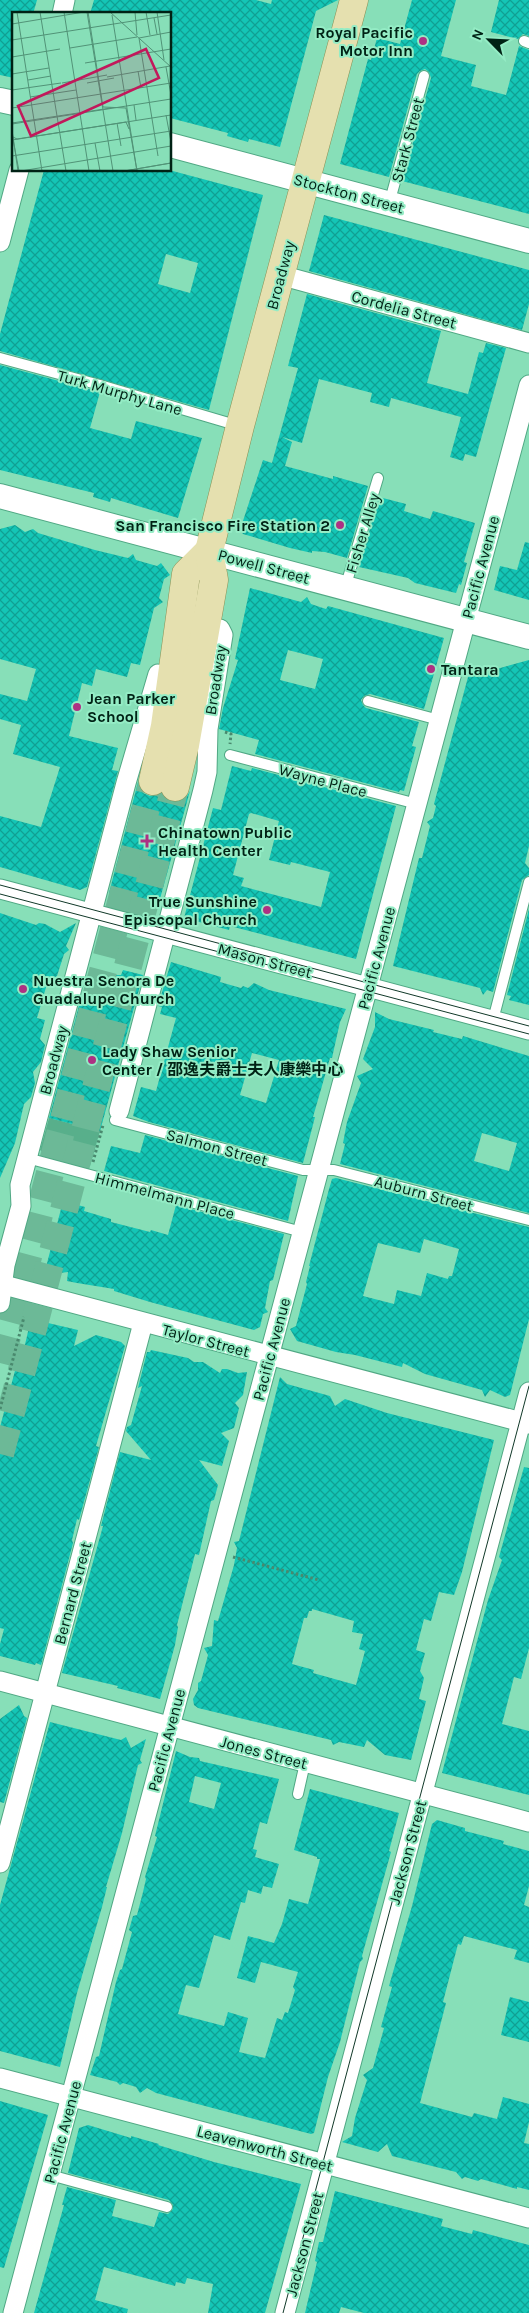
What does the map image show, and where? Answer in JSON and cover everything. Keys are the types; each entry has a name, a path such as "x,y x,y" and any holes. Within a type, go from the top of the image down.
{"main road":[{"name":"Broadway","path":"209,551 186,574 166,666 164,784 186,736 214,625 214,580 209,551 240,426 354,0"}],"street":[{"name":"Stockton Street","path":"171,145 529,241"},
{"path":"0,242 19,171"},
{"name":"Cordelia Street","path":"280,275 529,343"},
{"name":"Pacific Avenue","path":"13,2313 466,620 523,434 529,386"},
{"name":"Powell Street","path":"0,496 529,637"},
{"name":"Broadway","path":"117,1116 207,772 208,729 223,635 214,625"},
{"name":"Broadway","path":"1,1291 5,1265 21,1206 20,1185 126,783 166,666"},
{"name":"Mason Street","path":"0,890 529,1030"},
{"name":"Taylor Street","path":"1,1291 143,1323 525,1423"},
{"name":"Bernard Street","path":"0,1863 143,1323"},
{"name":"Jackson Street","path":"285,2313 423,1794 525,1423 529,1392"},
{"name":"Jones Street","path":"0,1681 529,1822"},
{"name":"Leavenworth Street","path":"0,2078 529,2218"}],"lane":[{"name":"Stark Street","path":"389,204 424,76"},
{"name":"Turk Murphy Lane","path":"0,358 240,426"},
{"name":"Fisher Alley","path":"345,588 378,478"},
{"path":"368,701 439,720"},
{"name":"Wayne Place","path":"230,755 417,804"},
{"path":"493,1020 529,882"},
{"name":"Salmon Street","path":"117,1116 303,1170 319,1169"},
{"name":"Himmelmann Place","path":"27,1158 302,1232"},
{"name":"Auburn Street","path":"319,1169 334,1170 529,1220"},
{"path":"298,1794 305,1763"},
{"path":"50,2175 167,2207"}],"path":[{"path":"91,1168 98,1143"},
{"path":"0,1409 24,1317"},
{"path":"230,1556 319,1580"}],"green space":[{"path":"49,1118 100,1131 90,1166 45,1154 40,1150"}],"building":[{"path":"0,0 37,0 34,12 12,12 12,78 0,75"},
{"path":"94,0 256,0 271,4 272,0 338,0 316,11 280,147 249,139 248,142 227,136 228,133 171,118 171,12 91,12"},
{"path":"412,0 456,0 441,56 476,65 471,86 506,95 519,46 529,50 529,214 402,181 431,78 429,72 425,69 417,74 389,177 340,164 368,59 371,60 377,38 400,44"},
{"path":"499,0 529,0 529,36 523,34 518,39 491,32"},
{"path":"44,171 171,171 263,195 209,410 0,351 0,334","holes":["166,254 198,263 190,293 158,284"]},
{"path":"324,215 529,270 529,304 522,330 309,271"},
{"path":"307,294 441,331 427,383 468,394 479,352 483,353 486,343 506,348 476,457 465,454 463,461 450,457 461,417 391,398 389,407 370,402 372,393 319,379 302,443 282,437 292,442 285,466 333,479 333,476 368,486 347,558 325,552 312,551 312,553 290,548 243,534 240,530 263,460 272,463 298,368 288,366"},
{"path":"0,365 100,392 90,428 131,439 136,421 202,438 178,518 111,498 110,502 93,497 94,493 0,470"},
{"path":"379,497 406,504 404,511 430,519 433,511 475,523 464,562 467,563 461,585 459,584 456,593 415,583 408,578 359,567"},
{"path":"15,525 25,532 33,529 38,533 95,550 128,558 133,554 136,560 157,566 161,563 170,575 164,579 159,598 163,602 154,608 140,665 131,663 127,677 96,669 92,686 82,683 69,736 118,748 112,770 118,771 87,887 80,890 0,867 0,816 41,827 60,767 13,754 21,725 0,719 0,694 27,701 36,669 0,659 0,529"},
{"path":"525,542 529,543 529,600 494,590 500,566 517,570"},
{"path":"250,588 301,602 307,597 311,604 326,609 328,606 444,638 424,709 370,694 364,696 361,700 366,708 419,722 412,746 416,747 404,791 400,790 399,792 255,754 259,740 219,729 223,708 238,660 235,659","holes":["288,650 323,659 315,689 280,680"]},
{"path":"529,660 529,846 525,863 529,868 529,875 522,880 493,992 487,990 483,995 480,988 393,966 419,858 422,858 430,826 427,822 433,818 436,806 434,804 468,677"},
{"path":"232,766 251,771 252,768 396,806 356,959 230,926 229,930 184,918 213,808 221,810","holes":["249,814 279,821 269,860 290,865 291,862 330,872 321,907 241,886 244,878 233,875"]},
{"name":"Chinatown Public Health Center","path":"138,782 143,793 150,796 161,794 165,799 172,802 180,802 186,798 190,791 158,906 109,893"},
{"path":"529,909 529,1005 509,1000 511,996 507,995"},
{"path":"0,913 36,925 39,923 45,924 60,932 76,923 66,946 69,950 64,954 57,976 47,984 37,1018 45,1020 40,1039 45,1045 41,1062 33,1072 35,1083 31,1097 24,1104 15,1143 0,1178"},
{"path":"171,962 221,977 220,982 241,988 243,986 248,988 254,983 269,990 346,1009 340,1022 332,1058 330,1058 313,1117 315,1117 303,1163 149,1122 133,1116 141,1087 156,1091 176,1018 160,1014 162,1007 158,1006","holes":["252,1053 279,1060 266,1103 240,1095"]},
{"name":"Lady Shaw Senior Center / 邵逸夫爵士夫人康樂中心","path":"123,970 143,975 100,1131 49,1118 81,998 85,999 88,990 93,991 110,975 121,975"},
{"path":"375,1012 389,1019 434,1030 433,1032 462,1039 463,1036 529,1056 529,1213 340,1164 345,1144 343,1143 347,1122 361,1083 357,1076 373,1069 363,1059 375,1027","holes":["482,1133 517,1143 509,1171 474,1161"]},
{"path":"145,1135 298,1176 288,1221 104,1171 111,1146 140,1153"},
{"path":"336,1178 529,1227 529,1319 510,1395 505,1397 490,1390 485,1397 482,1390 425,1374 403,1363 402,1367 297,1341 290,1329 296,1326 307,1284 309,1266 332,1179","holes":["424,1239 459,1249 452,1276 449,1276 448,1279 427,1273 421,1296 397,1290 394,1304 363,1296 378,1243 420,1253"]},
{"path":"63,1201 85,1207 84,1211 111,1219 111,1222 168,1235 176,1205 284,1234 273,1280 270,1281 265,1308 268,1312 263,1314 260,1327 254,1330 150,1302 114,1291 114,1289 67,1281 68,1272 44,1275"},
{"path":"31,1319 78,1330 74,1346 96,1335 121,1342 125,1346 96,1446 99,1447 79,1520 77,1519 73,1543 41,1665 0,1656 0,1644 4,1629 0,1628 0,1427 20,1352 23,1353"},
{"path":"151,1350 188,1358 194,1362 203,1362 220,1373 222,1369 238,1373 247,1372 243,1395 235,1403 239,1408 234,1428 221,1433 229,1441 222,1466 199,1460 218,1485 214,1500 211,1501 199,1555 195,1554 177,1625 175,1645 160,1699 117,1688 118,1686 62,1673 103,1526 101,1526 120,1452 151,1460 126,1431 127,1427 131,1425 142,1386 138,1388 147,1352"},
{"path":"280,1377 287,1384 330,1396 335,1406 345,1399 387,1413 494,1440 462,1572 454,1595 439,1592 431,1621 424,1619 416,1650 425,1653 420,1671 424,1678 419,1699 426,1701 411,1760 385,1755 367,1740 364,1747 339,1742 333,1745 331,1740 198,1708 194,1705 193,1699 198,1690 198,1683 201,1681 208,1655 204,1648 212,1646 214,1620 218,1621 234,1565 237,1548 234,1542 239,1541","holes":["312,1609 354,1621 352,1632 363,1634 359,1649 365,1651 356,1685 313,1673 314,1670 292,1664 304,1618 307,1618 309,1611 312,1611"]},
{"path":"524,1467 529,1468 529,1648 521,1679 514,1677 502,1724 529,1731 529,1795 442,1773 488,1600 502,1560 499,1557"},
{"path":"19,1705 24,1716 27,1718 4,1803 0,1802 0,1719"},
{"path":"50,1722 121,1740 126,1737 131,1748 146,1739 140,1760 142,1763 138,1765 122,1833 77,1993 60,2067 0,2051 0,1905"},
{"path":"176,1751 190,1757 199,1758 200,1761 279,1779 267,1824 260,1822 253,1849 257,1850 255,1857 279,1864 272,1888 263,1886 261,1894 248,1890 245,1903 241,1902 230,1940 214,1935 199,1988 186,1985 178,2014 224,2026 228,2012 248,2018 239,2052 265,2058 277,2018 282,2020 285,2012 288,2013 298,1972 261,1962 255,1983 237,1978 248,1936 274,1943 289,1899 308,1904 320,1859 294,1850 310,1789 399,1813 389,1851 391,1852 362,1956 363,1959 360,1962 314,2133 311,2134 156,2093 147,2088 140,2093 136,2087 123,2083 120,2085 117,2082 90,2075 96,2057 99,2056 116,1982 122,1969 132,1932 129,1930 133,1916 137,1915 145,1877 157,1837 155,1836","holes":["195,1776 221,1783 214,1809 189,1802"]},
{"path":"437,1820 465,1828 465,1831 504,1841 503,1844 529,1851 529,1886 524,1905 529,1907 529,1963 514,1959 517,1950 464,1936 461,1945 458,1944 443,2002 446,2003 420,2103 472,2117 474,2113 497,2119 503,2097 529,2104 529,2122 524,2143 529,2144 529,2190 517,2187 517,2189 481,2179 478,2181 465,2177 462,2179 456,2172 392,2156 387,2144 378,2152 342,2142 352,2136 355,2118 367,2080 363,2075 373,2068 384,2028 381,2027 392,1987 389,1986 412,1906 432,1824"},
{"path":"510,1997 529,2002 529,2042 501,2035"},
{"path":"0,2101 48,2115 4,2268 0,2267"},
{"path":"88,2125 159,2144 214,2162 301,2184 265,2313 208,2313 213,2284 187,2278 185,2284 176,2282 175,2286 104,2267 95,2300 128,2309 127,2313 34,2313 64,2205 62,2205 67,2187 116,2200 112,2216 154,2227 159,2212 168,2214 173,2209 173,2205 169,2200 68,2173 79,2128"},
{"path":"335,2191 443,2219 441,2226 472,2234 473,2230 529,2245 529,2313 364,2313 341,2307 339,2313 305,2313 317,2262 315,2261 319,2242 323,2242"}],"tunnel":[{"path":"0,1363 153,781"},
{"path":"0,1454 175,787"}],"tram line":[{"path":"0,885 529,1026"},
{"path":"0,894 529,1034"},
{"path":"283,2313 529,1386"}],"place":[{"name":"Royal Pacific Motor Inn","path":"423,41"},
{"name":"San Francisco Fire Station 2","path":"340,525"},
{"name":"Tantara","path":"431,669"},
{"name":"Jean Parker School","path":"77,707"},
{"name":"Chinatown Public Health Center","path":"147,841"},
{"name":"True Sunshine Episcopal Church","path":"267,910"},
{"name":"Nuestra Senora De Guadalupe Church","path":"23,989"},
{"name":"Lady Shaw Senior Center / 邵逸夫爵士夫人康樂中心","path":"92,1060"}]}
